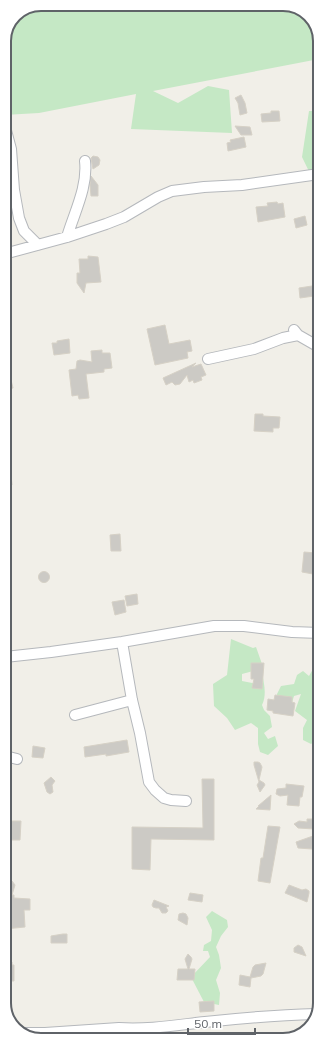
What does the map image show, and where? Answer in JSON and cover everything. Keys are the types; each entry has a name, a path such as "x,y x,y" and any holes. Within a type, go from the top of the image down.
{"street":[{"path":"11,146 12,174 17,213 24,232 38,245"},
{"path":"67,237 84,184 86,168 84,161"},
{"path":"11,253 67,237 124,217 158,197 172,191 204,187 242,185 313,175"},
{"path":"21,249 24,232"},
{"path":"208,359 254,349 296,332 313,343"},
{"path":"11,656 122,642 208,627 232,625 292,632 313,633"},
{"path":"122,642 149,782 164,798 186,801"},
{"path":"75,715 132,700"},
{"path":"11,757 18,759"},
{"path":"36,1033 119,1028 162,1028 243,1018 311,1014"}],"green space":[{"path":"41,11 285,11 294,13 306,21 312,33 313,60 153,91 178,103 208,86 229,90 232,133 131,129 136,94 39,113 11,115 12,35 16,24 24,16 30,13"},
{"path":"309,111 313,111 313,180 302,157"},
{"path":"231,639 253,648 256,647 262,664 257,670 242,674 242,681 257,684 262,673 265,693 262,705 264,710 270,716 272,727 264,733 268,739 275,736 278,746 268,755 260,752 258,744 258,728 251,723 235,730 227,718 214,706 213,684 227,675"},
{"path":"313,669 313,742 311,744 303,740 303,728 307,720 295,711 301,694 294,696 291,706 278,705 277,694 281,686 294,684 297,675 303,671 309,676"},
{"path":"212,911 227,920 228,927 221,936 216,947 221,968 216,980 220,993 219,1005 204,1002 191,977 210,957 208,951 203,951 204,945 211,941 212,930 206,917"}],"building":[{"path":"241,95 245,103 247,113 240,115 238,103 235,98"},
{"path":"271,111 279,111 280,121 262,122 261,114 271,113"},
{"path":"235,126 250,127 252,135 241,135"},
{"path":"244,137 246,147 228,151 227,143 231,142 230,140"},
{"path":"93,156 98,157 100,160 99,165 93,169 91,158"},
{"path":"91,176 98,185 98,196 91,196"},
{"path":"277,202 278,204 283,203 285,217 258,222 256,207 268,206 267,203"},
{"path":"305,216 307,225 296,228 294,219"},
{"path":"88,256 98,257 101,282 86,283 84,293 77,283 77,273 80,273 79,259 88,259"},
{"path":"312,286 313,296 300,298 299,288"},
{"path":"165,325 169,344 190,340 192,351 187,352 188,358 155,365 147,329"},
{"path":"69,339 70,353 54,355 52,343"},
{"path":"102,350 102,353 110,353 112,368 104,369 104,372 86,374 89,398 79,399 78,395 72,396 69,370 76,369 77,361 92,362 91,351"},
{"path":"196,363 192,367 201,364 206,375 201,377 202,380 194,383 193,380 189,382 187,375 180,384 175,385 172,382 166,385 163,378"},
{"path":"255,414 280,417 279,428 273,428 273,432 254,431"},
{"path":"120,534 121,551 111,551 110,535"},
{"path":"304,552 313,553 313,574 302,572"},
{"path":"42,572 46,572 48,573 48,581 42,582 39,579 39,575"},
{"path":"137,594 138,604 127,606 125,596"},
{"path":"124,600 126,612 115,615 112,602"},
{"path":"251,663 264,663 262,689 252,688 254,679 251,679"},
{"path":"275,695 292,697 292,702 295,703 293,716 273,713 273,711 267,710 268,699 274,700"},
{"path":"127,740 129,752 106,756 106,754 85,757 84,747"},
{"path":"33,746 45,748 43,758 32,757"},
{"path":"254,762 260,763 262,767 259,780 265,785 260,792 257,785 259,782"},
{"path":"51,777 55,781 52,785 53,792 50,794 47,792 44,783"},
{"path":"202,779 214,779 214,840 151,839 150,870 132,869 132,827 203,828"},
{"path":"286,784 304,786 302,797 300,797 299,806 287,805 288,795 280,796 276,794 277,789 286,788"},
{"path":"271,795 270,810 256,809 258,806"},
{"path":"307,819 313,819 313,829 298,828 294,824 299,821 307,822"},
{"path":"11,821 21,821 20,840 11,840"},
{"path":"268,826 280,827 270,883 258,881"},
{"path":"313,836 312,849 298,848 296,842"},
{"path":"11,881 15,885 12,895 14,895 14,898 30,899 30,910 24,910 25,927 11,928"},
{"path":"289,885 309,891 307,902 285,893"},
{"path":"190,893 203,895 202,902 188,900"},
{"path":"154,900 169,906 166,907 168,911 166,913 162,913 159,908 153,907 152,905"},
{"path":"179,914 186,914 188,918 187,925 178,920"},
{"path":"67,934 67,943 51,943 51,936"},
{"path":"298,945 302,947 306,956 294,952 294,948"},
{"path":"188,954 192,959 189,969 195,969 194,980 177,980 178,969 188,969 185,959"},
{"path":"11,962 12,965 14,965 14,981 11,981"},
{"path":"266,963 261,976 251,978 250,987 239,985 240,975 250,977 255,965"},
{"path":"214,1001 214,1011 200,1012 199,1002"}]}
